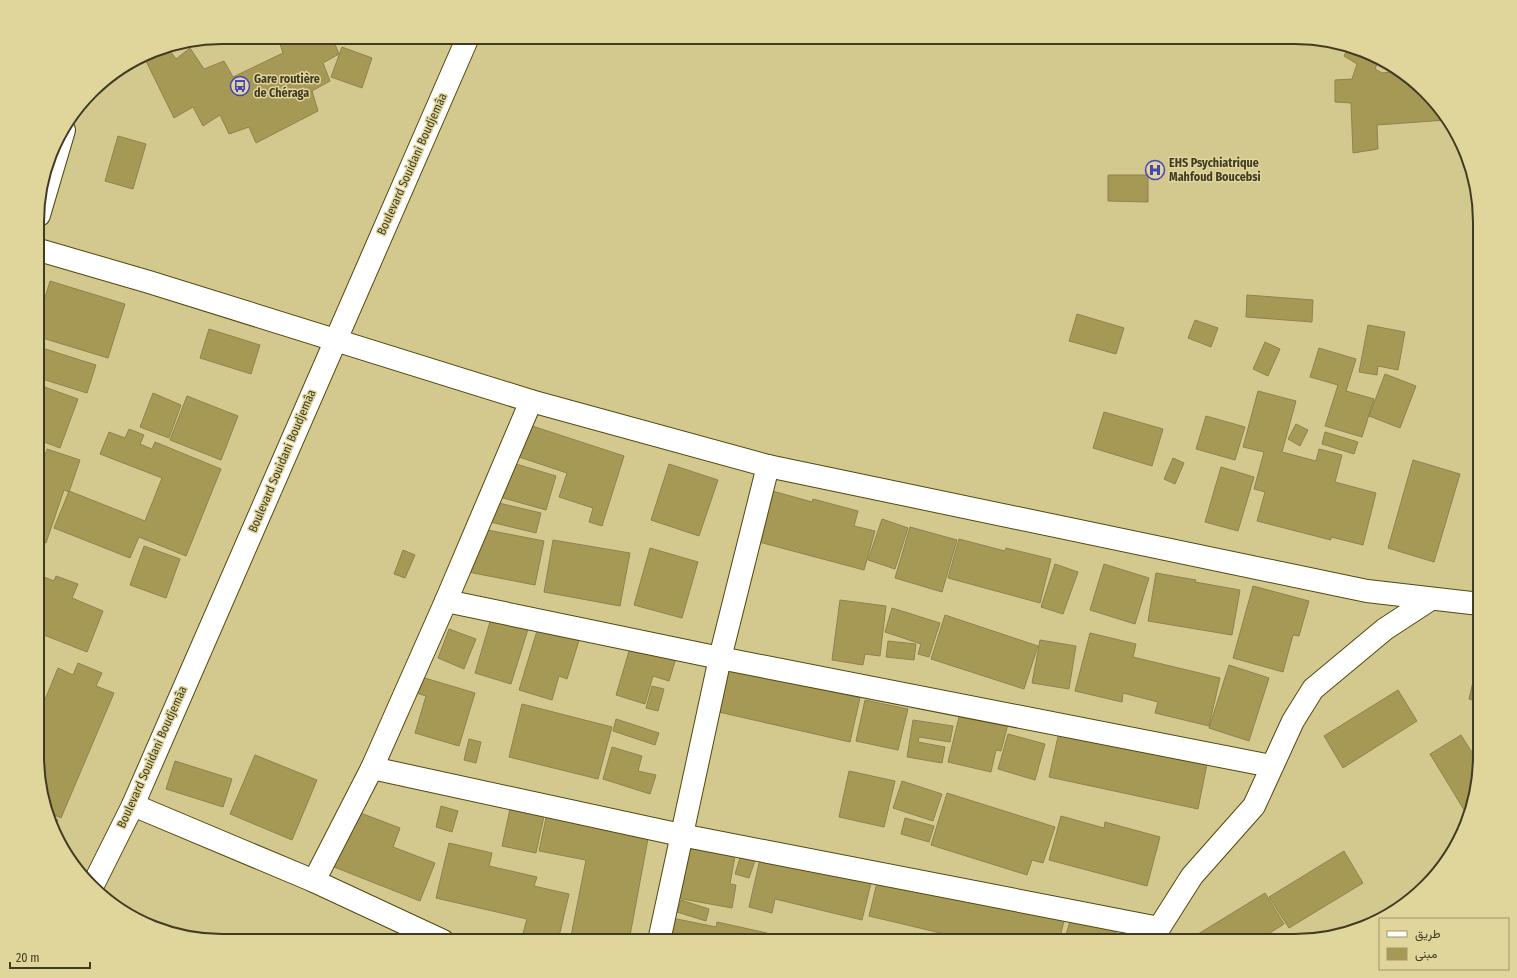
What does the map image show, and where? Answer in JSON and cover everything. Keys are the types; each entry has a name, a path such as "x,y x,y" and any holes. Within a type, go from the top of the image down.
{"street":[{"name":"Boulevard Souidani Boudjemâa","path":"95,881 133,805 465,44"},
{"path":"47,188 55,161"},
{"path":"44,251 149,282 531,401 768,466 1367,591 1473,603"},
{"path":"314,881 372,768 446,601 531,401"},
{"path":"660,934 720,658 768,466"},
{"path":"1159,934 1192,876 1254,806 1271,766 1293,721 1312,689 1385,629 1430,599"},
{"path":"446,601 720,658 1271,766"},
{"path":"372,768 681,835 1153,934"},
{"path":"133,805 314,881 428,934"}],"building":[{"name":"Gare routière de Chéraga","path":"280,44 335,44 339,54 323,63 330,81 312,91 318,111 256,143 249,127 229,134 220,115 203,126 193,107 174,118 146,61 171,51 176,59 190,48 204,69 224,61 233,77 283,53"},
{"path":"342,47 372,58 362,88 331,77"},
{"path":"1346,51 1352,53 1377,64 1375,69 1382,73 1391,72 1394,74 1421,96 1441,120 1377,125 1378,149 1353,153 1351,103 1335,102 1335,80 1352,79 1357,64 1344,56"},
{"path":"118,136 146,144 133,189 105,181"},
{"path":"1108,175 1148,175 1148,202 1108,201"},
{"path":"50,281 125,304 108,358 44,339 44,301"},
{"path":"1247,295 1313,300 1312,322 1246,317"},
{"path":"1077,314 1124,328 1116,354 1069,341"},
{"path":"1195,320 1218,328 1211,347 1188,338"},
{"path":"1368,325 1405,332 1398,370 1378,366 1377,375 1359,372"},
{"path":"209,329 260,345 251,374 200,358"},
{"path":"1265,342 1280,349 1268,376 1253,369"},
{"path":"1319,348 1356,359 1346,391 1374,399 1362,437 1325,426 1338,385 1310,377"},
{"path":"44,349 96,365 87,393 44,380"},
{"path":"1385,374 1416,386 1400,428 1369,416"},
{"path":"44,387 78,399 60,448 44,442"},
{"path":"1258,391 1296,401 1282,452 1316,461 1319,449 1342,455 1335,482 1376,493 1363,545 1331,537 1331,540 1257,521 1265,492 1254,489 1264,452 1243,447"},
{"path":"153,393 181,405 169,438 140,427"},
{"path":"187,396 238,416 221,460 170,440"},
{"path":"1104,412 1163,429 1152,466 1093,448"},
{"path":"1206,416 1245,427 1235,460 1196,449"},
{"path":"520,422 624,456 602,526 589,522 593,508 559,497 567,473 510,454"},
{"path":"1296,424 1308,430 1300,446 1288,439"},
{"path":"129,429 144,435 140,444 152,449 155,442 221,469 186,556 139,537 130,558 54,528 69,491 145,521 162,478 100,454 109,432 125,438"},
{"path":"1325,432 1358,442 1354,454 1322,444"},
{"path":"47,449 80,460 69,492 64,490 46,543 44,542 44,459"},
{"path":"1173,458 1184,463 1175,484 1164,479"},
{"path":"1413,460 1460,474 1434,562 1388,548"},
{"path":"516,464 556,476 546,510 489,494"},
{"path":"669,464 718,480 699,536 651,520"},
{"path":"1221,467 1254,477 1238,531 1205,522"},
{"path":"758,487 812,502 813,499 858,511 854,526 875,531 864,570 744,538"},
{"path":"482,499 541,513 536,533 478,519"},
{"path":"882,519 908,528 895,569 868,560"},
{"path":"472,527 544,541 535,585 463,571"},
{"path":"910,527 957,540 942,592 895,578"},
{"path":"959,539 1005,551 1006,548 1051,559 1040,603 948,578"},
{"path":"553,540 630,553 620,606 544,592"},
{"path":"144,546 180,559 166,598 130,585"},
{"path":"650,548 698,562 682,618 634,605"},
{"path":"403,550 415,555 405,578 394,574"},
{"path":"1055,564 1078,572 1063,614 1041,607"},
{"path":"1104,564 1149,578 1135,624 1090,610"},
{"path":"1156,573 1240,590 1232,635 1148,621"},
{"path":"56,576 78,584 72,598 103,611 87,652 44,635 44,577 54,581"},
{"path":"1253,586 1309,601 1299,636 1293,635 1283,672 1233,658"},
{"path":"840,600 886,606 880,656 865,654 863,665 832,660"},
{"path":"892,608 940,623 929,657 918,654 921,644 885,632"},
{"path":"492,615 529,626 511,684 475,673"},
{"path":"945,615 1038,646 1024,689 931,659"},
{"path":"540,621 581,634 567,679 559,676 552,700 519,690"},
{"path":"449,629 476,639 464,669 438,658"},
{"path":"1090,633 1136,644 1133,657 1220,678 1209,726 1155,713 1158,702 1123,693 1122,702 1075,691"},
{"path":"1040,640 1076,646 1069,689 1032,683"},
{"path":"632,641 677,655 669,681 653,676 645,704 616,695"},
{"path":"888,641 916,644 914,660 886,657"},
{"path":"78,663 102,673 96,686 114,693 61,818 54,815 47,791 44,768 44,702 58,668 73,675"},
{"path":"1229,665 1269,678 1249,741 1209,728"},
{"path":"720,666 860,698 850,742 710,710"},
{"path":"418,676 475,693 459,746 415,733 426,696 413,692"},
{"path":"1473,682 1473,700 1469,699"},
{"path":"652,686 664,689 658,711 646,708"},
{"path":"1398,690 1417,721 1343,768 1324,736"},
{"path":"865,700 908,709 898,750 856,741"},
{"path":"522,704 612,727 598,779 509,757"},
{"path":"960,713 1008,724 1001,751 996,750 991,772 948,762"},
{"path":"616,719 659,733 655,745 613,731"},
{"path":"913,720 953,726 950,742 919,737 918,742 945,747 942,763 907,757"},
{"path":"1059,732 1207,764 1198,809 1049,777"},
{"path":"1008,734 1045,744 1035,780 998,769"},
{"path":"1461,735 1473,754 1470,791 1465,811 1430,754"},
{"path":"469,739 481,742 476,763 464,760"},
{"path":"612,747 642,756 638,771 656,775 650,794 603,779"},
{"path":"255,755 317,780 292,840 230,814"},
{"path":"175,761 232,779 223,807 166,789"},
{"path":"849,771 895,781 884,827 839,817"},
{"path":"902,781 942,794 933,821 893,808"},
{"path":"947,793 1055,827 1043,863 1032,860 1027,875 931,845"},
{"path":"441,806 458,811 452,832 436,827"},
{"path":"345,807 400,828 393,847 435,863 420,901 324,863"},
{"path":"548,808 650,828 630,934 571,934 586,860 539,851"},
{"path":"510,809 544,816 536,853 502,846"},
{"path":"1061,816 1104,828 1105,822 1160,837 1147,886 1049,860"},
{"path":"905,818 934,826 929,842 901,834"},
{"path":"449,843 492,853 489,866 537,877 534,886 569,894 560,934 523,934 527,919 436,898"},
{"path":"686,848 735,856 730,884 736,885 732,908 677,898"},
{"path":"742,851 757,855 749,878 735,874"},
{"path":"1344,851 1363,883 1289,928 1269,897"},
{"path":"760,859 873,875 862,920 775,899 772,913 749,907"},
{"path":"880,870 1066,913 1061,934 945,934 869,916"},
{"path":"1265,893 1284,924 1268,934 1198,934"},
{"path":"681,900 709,909 706,921 677,912"},
{"path":"1072,915 1117,928 1116,934 1066,934"},
{"path":"672,918 716,927 717,922 767,933 767,934 669,934"}],"place":[{"name":"Gare routière de Chéraga","path":"240,86"},
{"name":"EHS Psychiatrique Mahfoud Boucebsi","path":"1155,170"}]}
